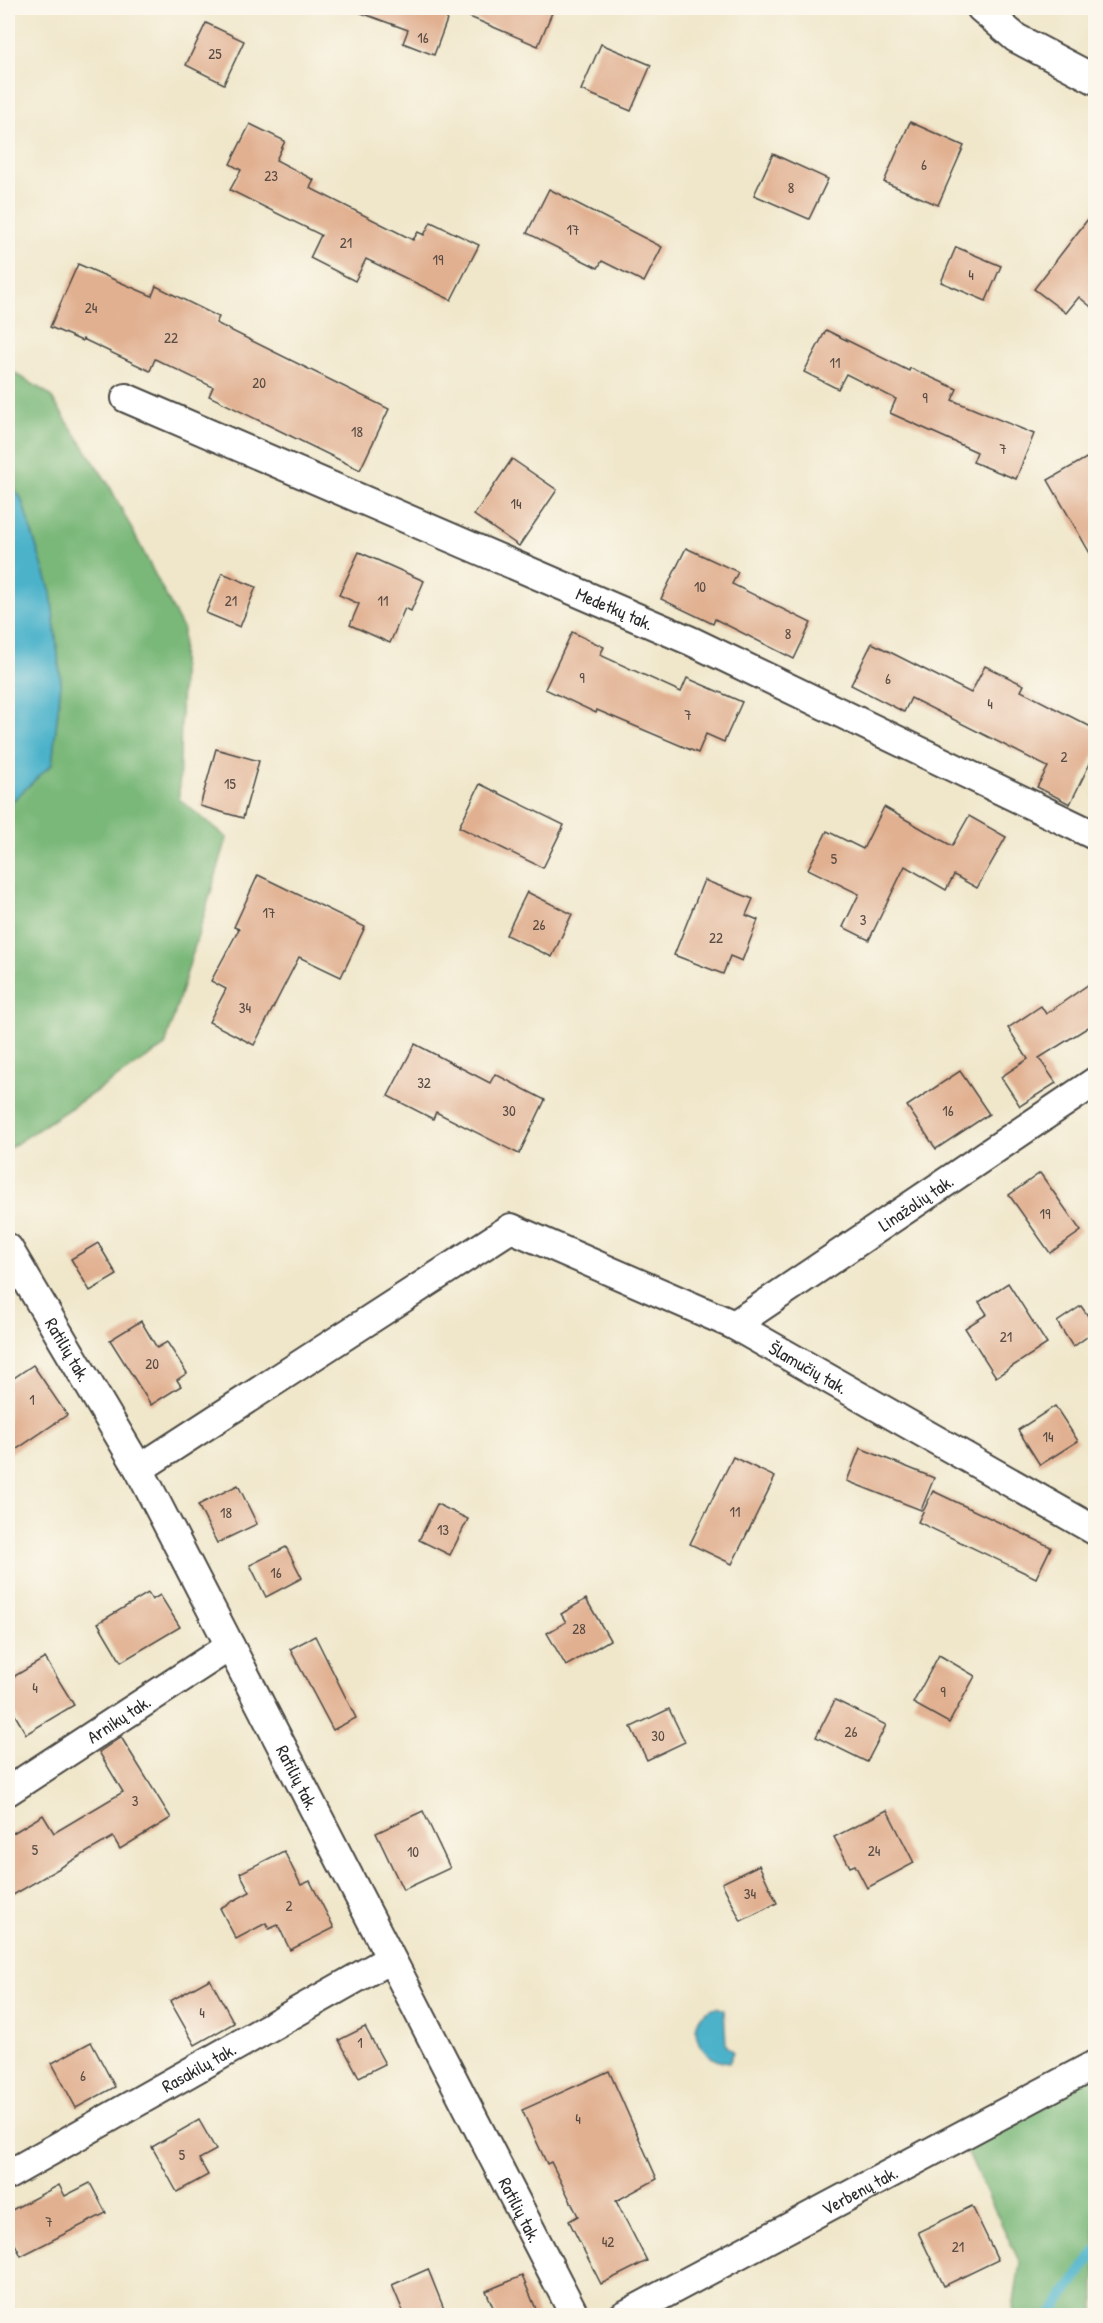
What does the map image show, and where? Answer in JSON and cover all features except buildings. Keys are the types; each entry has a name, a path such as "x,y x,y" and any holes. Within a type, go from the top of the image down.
{"street":[{"path":"981,8 1016,38 1095,80"},
{"name":"Medetkų tak.","path":"126,398 690,641 1095,836"},
{"name":"Linažolių tak.","path":"734,1325 1095,1081"},
{"name":"Šlamučių tak.","path":"139,1469 511,1228 734,1325 1095,1531"},
{"name":"Ratilių tak.","path":"8,1248 139,1469 575,2316"},
{"name":"Arnikų tak.","path":"8,1791 230,1646"},
{"name":"Rasakilų tak.","path":"8,2175 390,1959"},
{"name":"Verbenų tak.","path":"623,2316 1095,2064"}],"green space":[{"path":"8,369 49,394 109,485 183,629 179,799 227,838 165,1046 8,1149 8,805 52,764 61,683 51,593 21,498 8,481"},
{"path":"1095,2073 1095,2315 1012,2315 1020,2263 966,2149"}],"water":[{"path":"8,481 21,498 51,593 61,683 52,764 8,805"},
{"path":"717,2007 724,2010 726,2045 734,2052 729,2063 708,2055 697,2038 696,2028 699,2019 706,2012"}],"waterway":[{"path":"1050,2316 1096,2250"}]}
